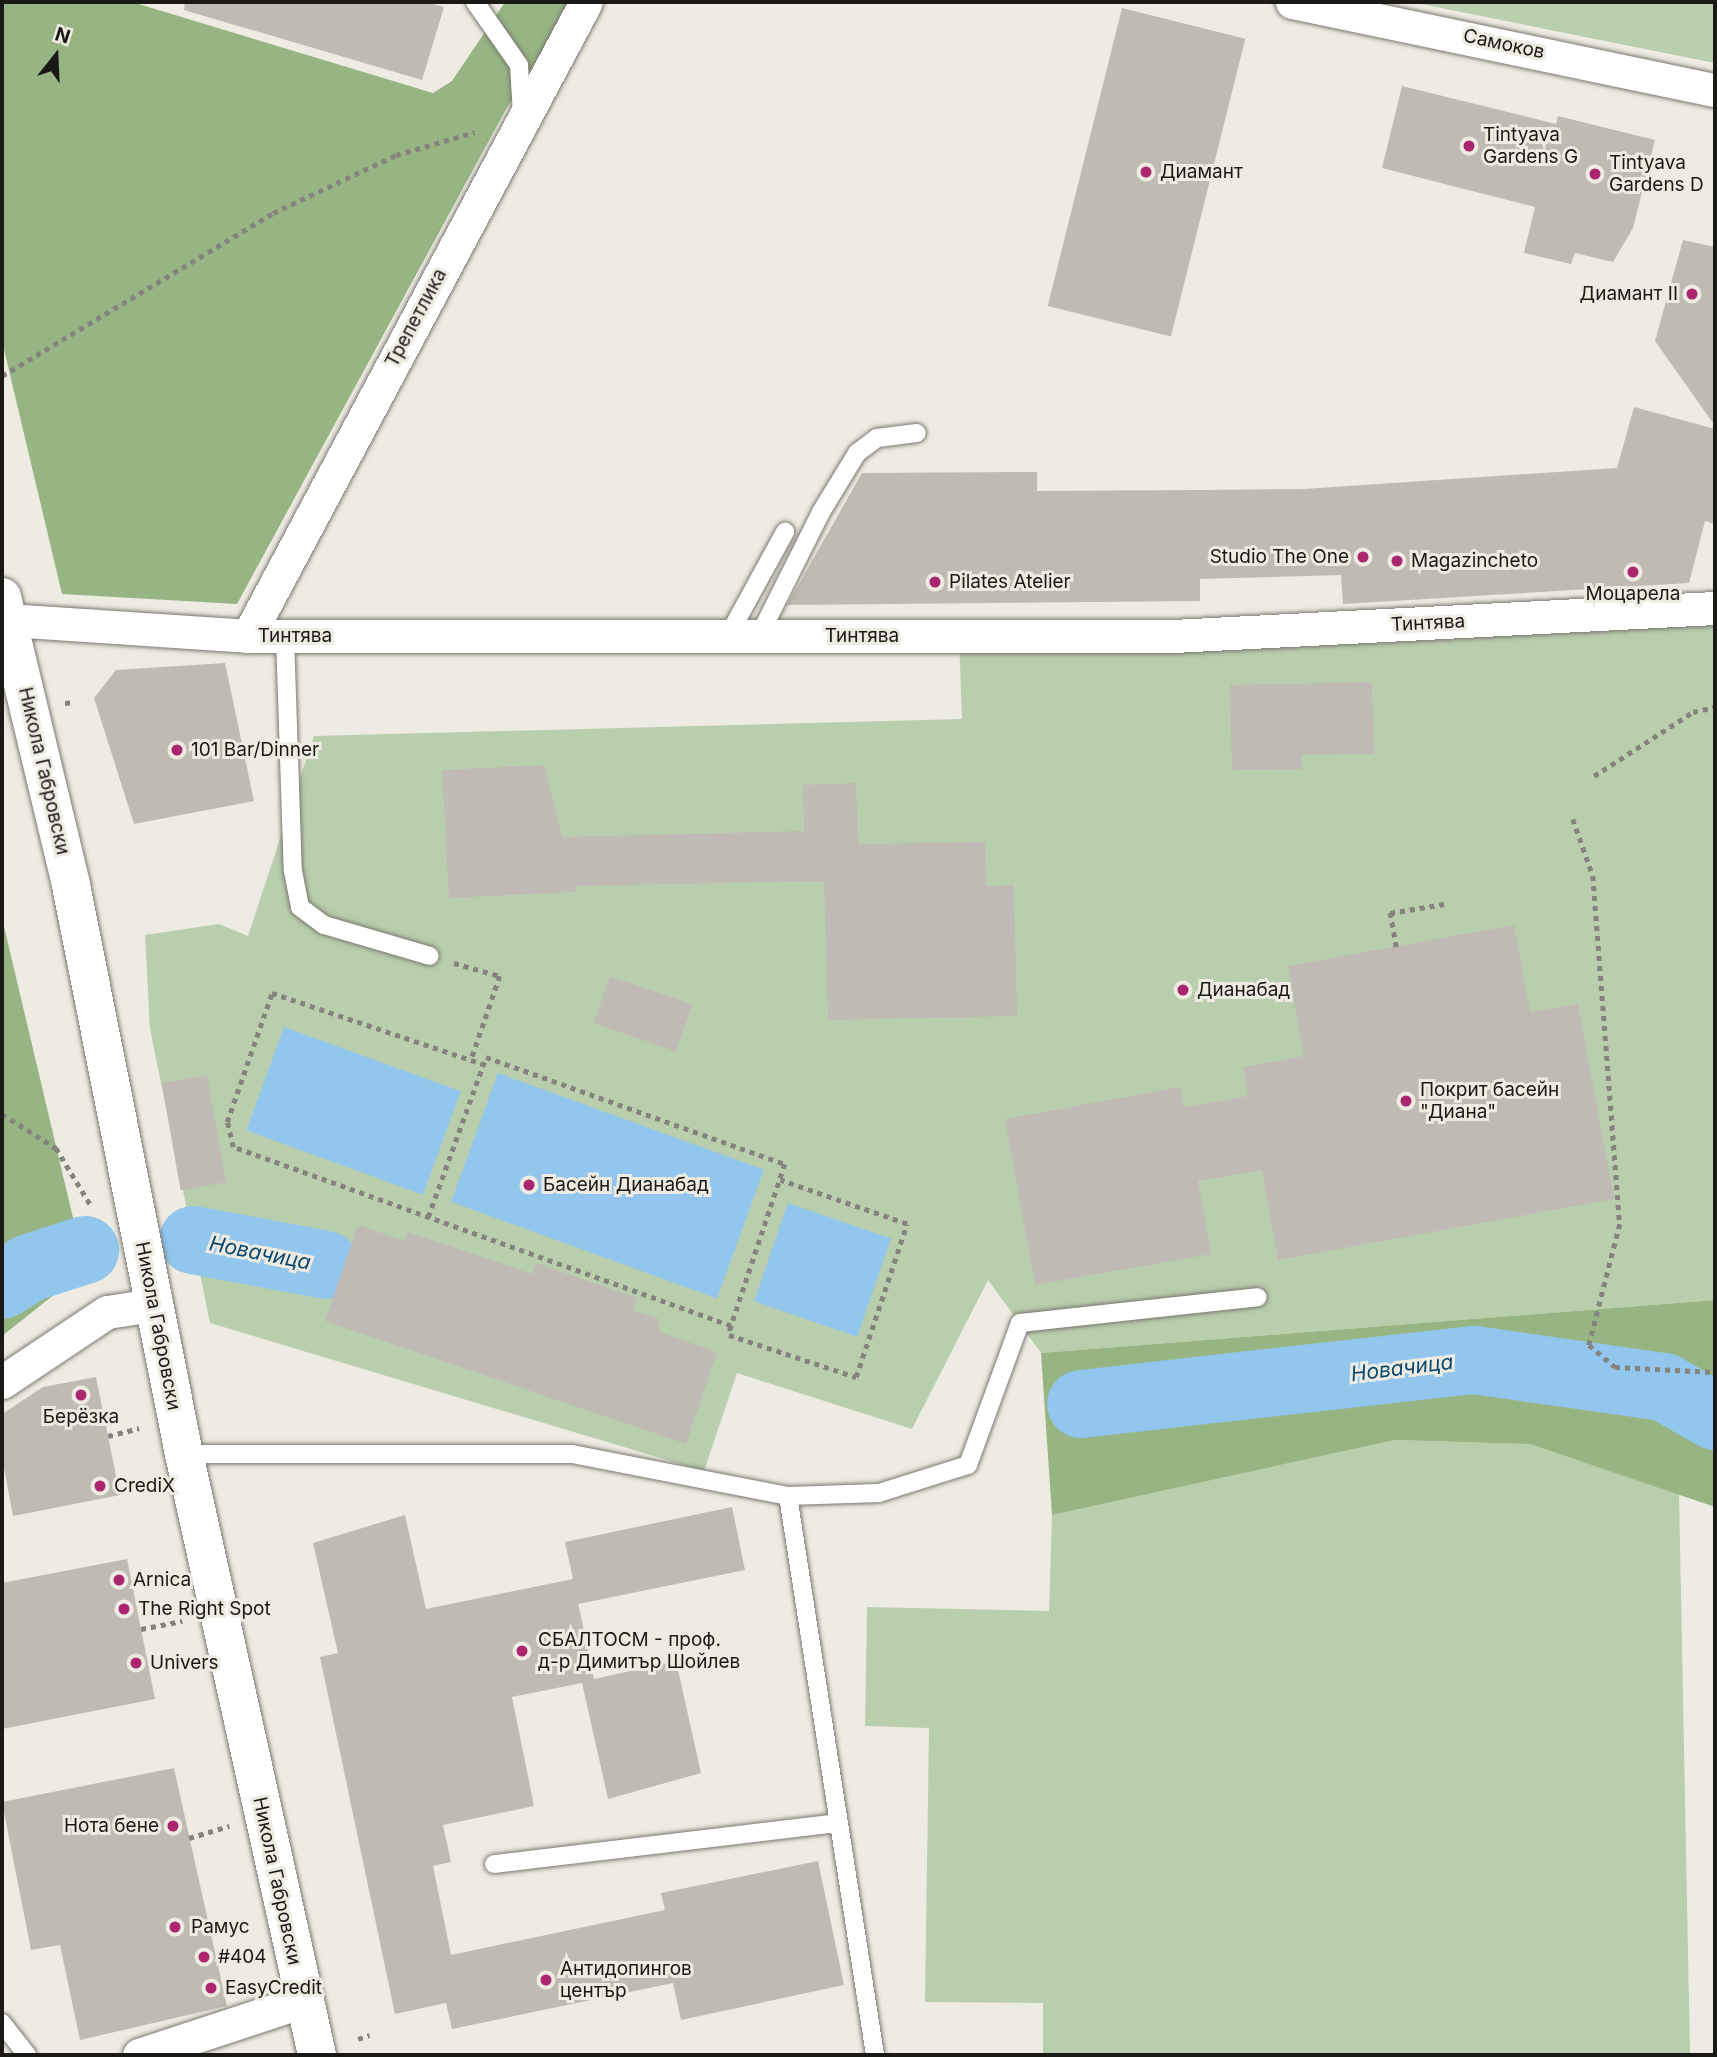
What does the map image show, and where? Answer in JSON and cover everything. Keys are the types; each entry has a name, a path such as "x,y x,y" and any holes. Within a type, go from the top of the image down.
{"street":[{"name":"Трепетлика","path":"248,636 586,2"},
{"name":"Самоков","path":"1292,2 1715,90"},
{"name":"Тинтява","path":"5,609 248,636 1172,636 1715,608"},
{"name":"Никола Габровски","path":"5,609 71,885 184,1454 317,2055"},
{"path":"2,1382 107,1312 153,1305"},
{"path":"139,2055 303,2001"}],"lane":[{"path":"475,2 519,65 523,118"},
{"path":"744,636 857,453 877,438 916,433"},
{"path":"744,636 785,532"},
{"path":"285,636 293,858 300,907 324,925 430,956"},
{"path":"184,1454 572,1454 788,1496 879,1493 968,1465 1020,1324 1258,1297"},
{"path":"788,1496 875,2055"},
{"path":"494,1864 839,1823"},
{"path":"2,2023 27,2055"}],"path":[{"path":"2,376 273,213 396,155 523,118"},
{"path":"1594,776 1693,712 1715,707"},
{"path":"1573,819 1593,876 1620,1224 1589,1345 1615,1367 1715,1373"},
{"path":"1396,947 1390,913 1444,904"},
{"path":"430,956 500,976 471,1060"},
{"path":"483,1063 272,993 227,1122 233,1147 731,1326"},
{"path":"428,1217 486,1057 785,1164 729,1335 856,1377 907,1224 780,1180"},
{"path":"2,1114 56,1149 90,1204"},
{"path":"108,1436 147,1426"},
{"path":"141,1629 176,1622"},
{"path":"190,1838 218,1830"},
{"path":"358,2039 369,2035"}],"green space":[{"path":"2,2 132,2 433,93 452,81 505,2 572,2 505,111 237,604 62,594 2,341"},
{"path":"1411,2 1715,2 1715,63"},
{"name":"Дианабад","path":"1715,608 1715,1300 1041,1353 988,1280 912,1429 737,1373 704,1471 210,1323 150,1029 145,935 219,924 248,936 314,736 962,719 959,636"},
{"path":"2,918 78,1239 55,1294 2,1336"},
{"path":"1715,1300 1715,1507 1530,1444 1395,1440 1052,1515 1041,1353"},
{"path":"1395,1440 1530,1444 1679,1494 1690,2055 1043,2055 1043,2003 925,2002 929,1728 865,1726 867,1607 1049,1611 1052,1515"}],"water":[{"path":"284,1027 461,1091 423,1195 246,1130"},
{"path":"498,1073 764,1170 717,1299 451,1202"},
{"path":"788,1203 891,1238 857,1337 754,1301"}],"building":[{"path":"185,2 425,2 444,7 422,80 184,10"},
{"name":"Диамант","path":"1122,8 1245,39 1171,337 1048,306"},
{"path":"1402,86 1556,124 1558,116 1655,140 1633,228 1613,262 1575,253 1571,264 1524,253 1535,207 1382,168"},
{"name":"Диамант II","path":"1683,240 1715,247 1715,426 1655,341"},
{"path":"1634,407 1715,429 1715,524 1705,521 1689,583 1343,604 1341,575 1200,579 1200,601 787,605 862,473 1037,472 1037,491 1199,490 1304,489 1617,468"},
{"name":"101 Bar/Dinner","path":"225,663 254,801 134,824 94,698 116,670"},
{"path":"1372,682 1374,754 1302,755 1302,769 1232,770 1230,685"},
{"path":"544,765 562,837 804,831 803,785 856,783 858,844 985,842 986,886 1014,885 1017,1016 828,1020 824,881 574,886 576,892 449,898 442,770"},
{"name":"Покрит басейн \"Диана\"","path":"1514,925 1530,1012 1578,1004 1614,1199 1278,1260 1262,1170 1198,1181 1211,1254 1035,1285 1005,1119 1180,1087 1184,1107 1248,1096 1243,1067 1304,1056 1288,966"},
{"path":"610,976 692,1004 676,1052 594,1023"},
{"path":"207,1075 226,1182 181,1190 162,1083"},
{"path":"358,1225 405,1241 408,1232 532,1274 536,1263 637,1298 633,1310 659,1319 659,1332 717,1352 686,1444 325,1321"},
{"path":"96,1377 120,1495 13,1516 2,1457 2,1414 43,1387"},
{"path":"732,1507 745,1570 578,1604 594,1679 676,1661 701,1773 608,1799 582,1683 512,1697 534,1806 443,1825 451,1862 433,1866 451,1955 665,1910 661,1893 818,1861 844,1985 681,2020 673,1983 452,2029 446,2003 395,2014 320,1657 338,1653 313,1543 405,1515 426,1609 573,1579 565,1542"},
{"path":"127,1559 155,1699 2,1729 2,1583"},
{"path":"174,1768 227,2006 80,2040 60,1945 31,1950 2,1802"}],"waterway":[{"name":"Новачица","path":"193,1240 326,1265"},
{"name":"Новачица","path":"2,1285 29,1268 85,1250"},
{"name":"Новачица","path":"1081,1404 1474,1360 1664,1387 1715,1416"}],"place":[{"name":"Tintyava Gardens G","path":"1469,146"},
{"name":"Диамант","path":"1146,172"},
{"name":"Tintyava Gardens D","path":"1595,174"},
{"name":"Диамант II","path":"1692,294"},
{"name":"Studio The One","path":"1363,557"},
{"name":"Magazincheto","path":"1397,561"},
{"name":"Моцарела","path":"1633,572"},
{"name":"Pilates Atelier","path":"935,582"},
{"name":"101 Bar/Dinner","path":"177,750"},
{"name":"Дианабад","path":"1183,990"},
{"name":"Покрит басейн \"Диана\"","path":"1406,1101"},
{"name":"Басейн Дианабад","path":"529,1185"},
{"name":"Берёзка","path":"81,1395"},
{"name":"CrediX","path":"100,1486"},
{"name":"Arnica","path":"119,1580"},
{"name":"The Right Spot","path":"124,1609"},
{"name":"СБАЛТОСМ - проф. д-р Димитър Шойлев","path":"522,1651"},
{"name":"Univers","path":"136,1663"},
{"name":"Нота бене","path":"173,1826"},
{"name":"Рамус","path":"175,1927"},
{"name":"#404","path":"204,1957"},
{"name":"Антидопингов център","path":"546,1980"},
{"name":"EasyCredit","path":"211,1988"}]}
